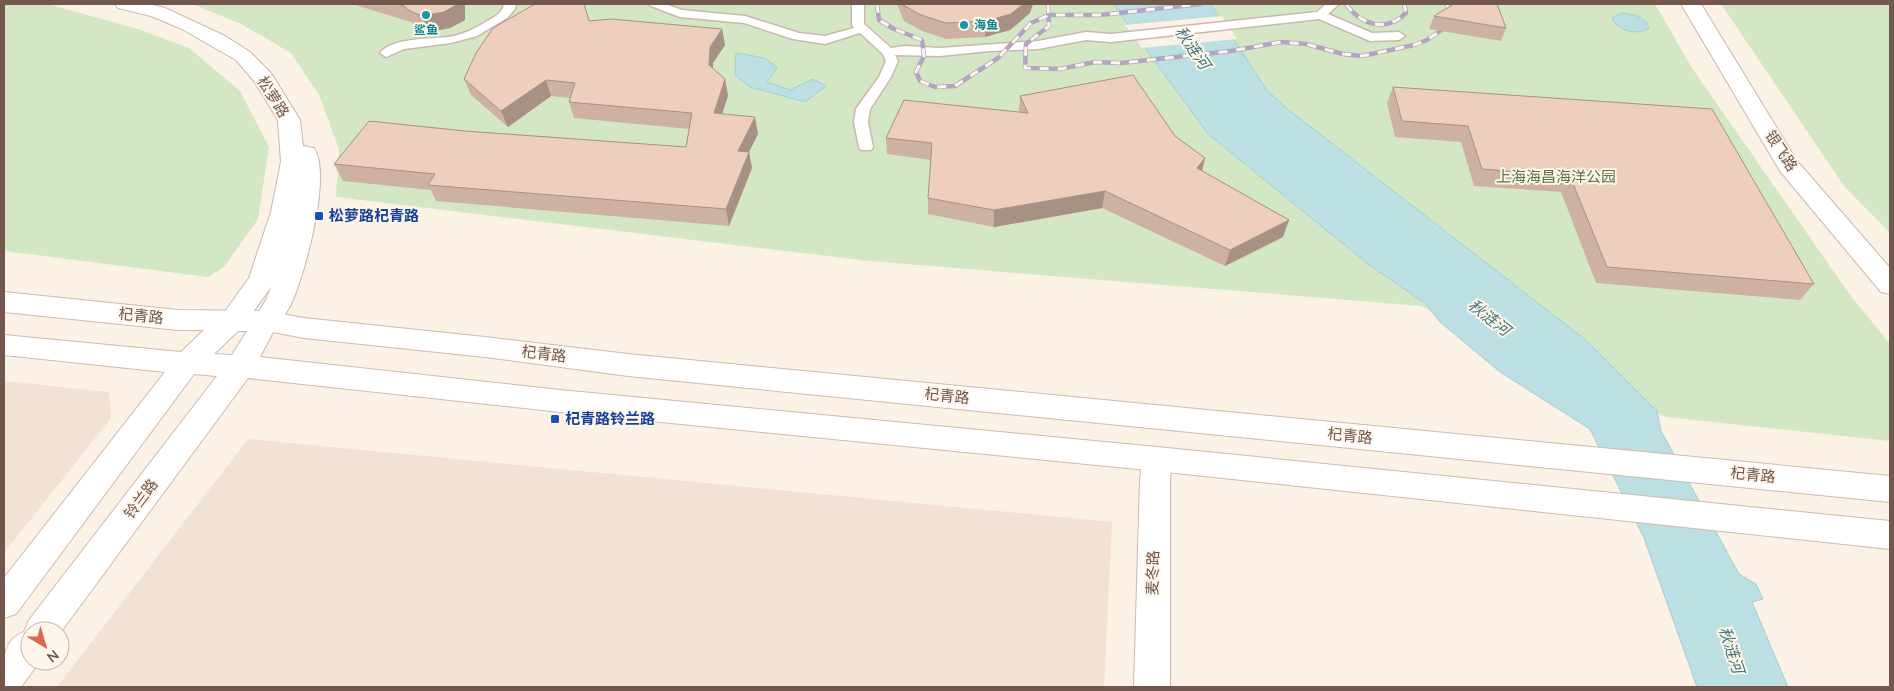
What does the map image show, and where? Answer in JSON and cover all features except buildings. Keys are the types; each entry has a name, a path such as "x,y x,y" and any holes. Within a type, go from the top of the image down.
{"main road":[{"name":"松萝路","path":"125,4 158,12 189,25 243,56 263,78 289,120 293,162 283,212 261,281 232,320 187,363"},
{"name":"松萝路","path":"153,4 203,19 232,34 265,58 284,82 302,114 308,183 304,221 279,302 240,367"},
{"name":"银飞路","path":"1691,4 1788,166 1890,285"},
{"name":"杞青路","path":"4,302 178,320 266,321 304,328 485,347 628,365 1890,490"},
{"path":"4,345 187,363 276,369 570,402 1157,459 1890,535"},
{"path":"4,603 187,363"},
{"name":"铃兰路","path":"49,621 240,367"},
{"name":"麦冬路","path":"1152,687 1155,480 1157,459"},
{"path":"4,681 20,659"}],"street":[{"path":"386,53 402,45 453,41 485,28 503,16 510,8 510,4"},
{"path":"655,4 680,13 745,20 797,36 825,40 862,29"},
{"path":"858,4 858,25 888,52 892,61 885,77 863,109 861,122 866,147"},
{"path":"1320,15 1333,4"},
{"path":"888,52 905,50 940,52 1038,45 1086,36 1111,38 1320,15 1370,37 1399,36"}],"shaded area":[{"path":"4,381 109,392 111,418 4,553"},
{"path":"248,439 1112,522 1104,687 57,687"}],"green space":[{"path":"4,4 48,4 138,29 189,48 240,91 269,147 258,219 224,267 208,277 4,251"},
{"name":"上海海昌海洋公园","path":"192,4 1655,4 1692,68 1850,295 1890,344 1890,441 1666,417 1421,306 869,261 336,197 339,149 319,95 291,53 241,24"},
{"path":"1721,4 1890,4 1890,233 1844,186"}],"water":[{"name":"秋涟河","path":"1113,4 1211,4 1266,89 1285,107 1587,341 1657,411 1661,431 1739,574 1756,584 1763,599 1752,602 1788,687 1697,687 1644,538 1590,429 1500,372 1440,322 1426,304 1368,264 1208,134"},
{"path":"1621,13 1642,18 1649,28 1640,32 1623,29 1612,18"},
{"path":"736,53 765,58 777,68 767,82 790,90 813,79 826,86 805,102 750,87 735,75"}],"pier":[{"path":"1222,16 1237,39 1142,48 1125,25"}],"railway":[{"path":"877,4 879,20 894,29 922,40 924,56 916,72 920,81 935,87 955,86 998,58 1031,23 1049,15"},
{"path":"1048,4 1049,15"},
{"path":"1049,15 1100,15 1200,4"},
{"path":"1346,4 1359,17 1374,24 1390,23 1398,19 1406,13 1404,4"},
{"path":"1049,15 1049,26 1026,44 1025,68 1060,69 1095,62 1121,63 1231,51 1281,42 1306,44 1343,54 1362,56 1414,45 1427,40 1449,25 1450,14 1447,4"}],"place":[{"name":"鲨鱼","path":"426,15"},
{"name":"海鱼","path":"964,25"},
{"name":"松萝路杞青路","path":"319,216"},
{"name":"杞青路铃兰路","path":"555,419"}]}
